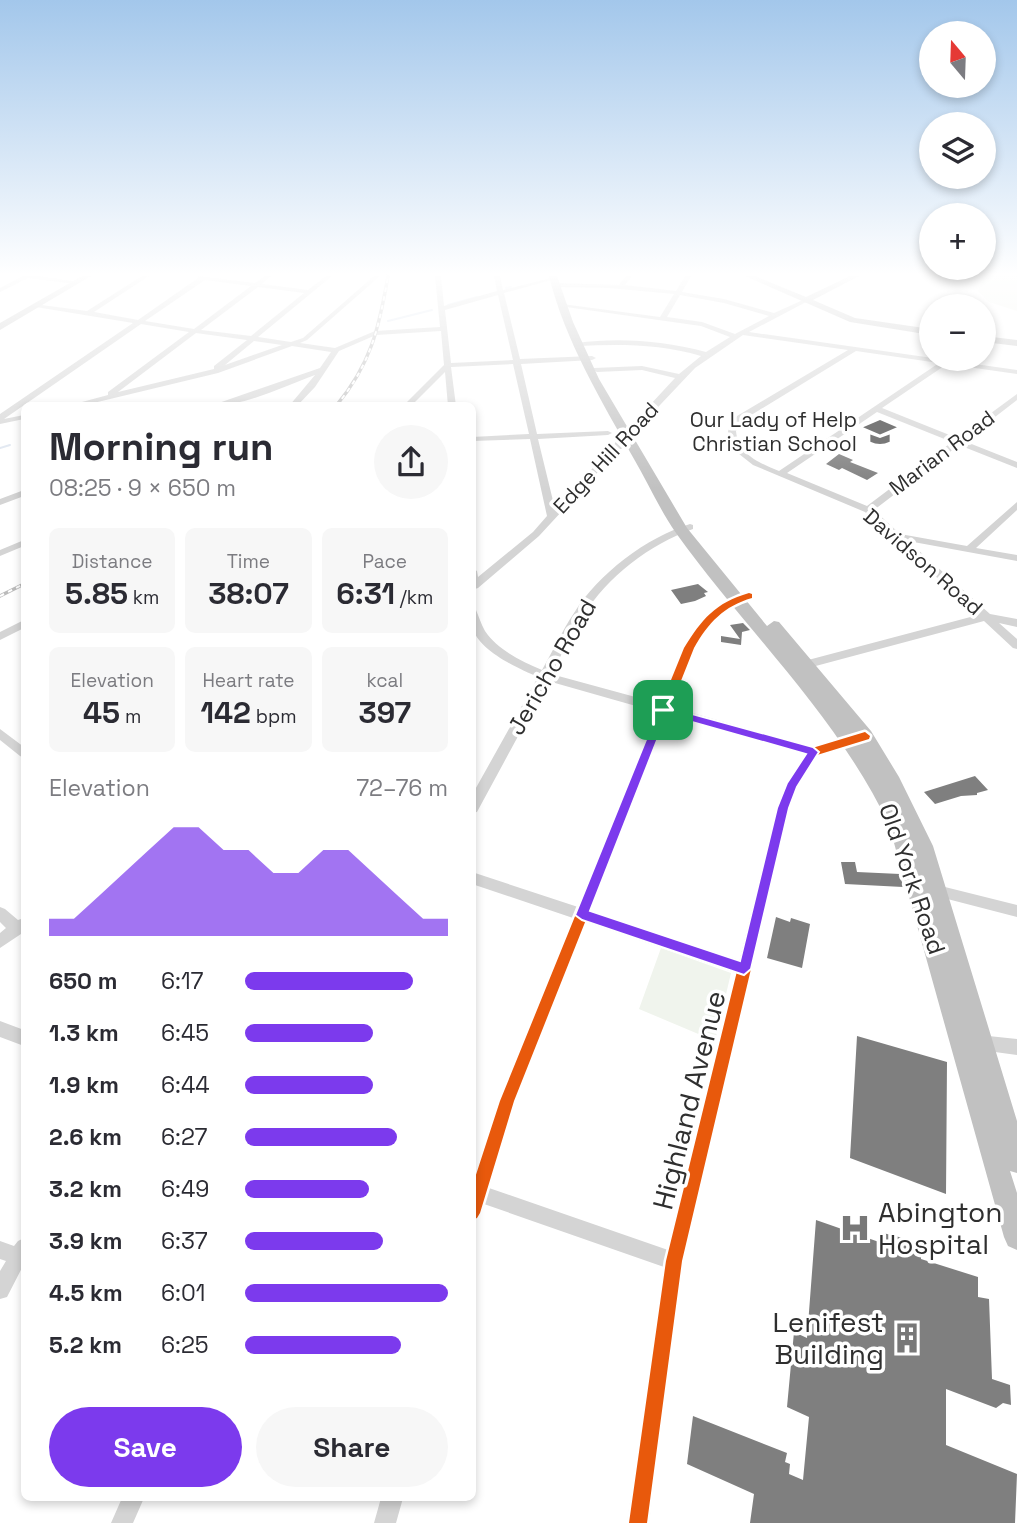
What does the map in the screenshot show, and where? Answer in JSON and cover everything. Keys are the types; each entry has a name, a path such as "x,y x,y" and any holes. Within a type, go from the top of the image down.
{"highway":[{"name":"Old York Road","path":"584,347 616,419 686,528 891,779 923,846 937,891 1017,1237"},
{"name":"Old York Road","path":"858,738 898,825 1017,1161"}],"street":[{"path":"26,402 106,347"},
{"path":"109,397 174,347"},
{"path":"215,371 241,347"},
{"path":"89,402 215,371 283,347"},
{"path":"315,347 336,350 343,347"},
{"path":"446,347 452,402"},
{"path":"513,347 552,517"},
{"path":"674,347 708,355"},
{"name":"Edge Hill Road","path":"476,583 552,517 681,377 721,347"},
{"path":"831,347 919,359"},
{"path":"296,402 336,350"},
{"name":"Davidson Road","path":"853,350 737,421 731,436 738,450 752,461 780,474 868,510 1017,645"},
{"path":"411,402 447,365 591,362 653,369 681,377"},
{"path":"996,369 1017,372"},
{"path":"230,402 322,370"},
{"path":"780,474 933,371"},
{"name":"Marian Road","path":"868,510 1017,396"},
{"path":"0,420 21,406"},
{"path":"877,409 1017,465"},
{"path":"0,420 21,417"},
{"path":"476,439 608,433"},
{"path":"0,502 21,494"},
{"path":"969,549 1017,505"},
{"name":"Jericho Road","path":"476,801 579,613 595,592 618,569 686,528"},
{"path":"898,537 1017,558"},
{"path":"0,553 21,544"},
{"path":"476,1188 507,1101 689,648 702,625 723,604 743,597"},
{"path":"800,666 985,617 1017,623"},
{"path":"476,621 495,649 516,664 545,676 813,752 858,738"},
{"path":"0,636 21,626"},
{"path":"0,733 21,750"},
{"name":"Highland Avenue","path":"638,1523 674,1261 783,808 791,786 813,752"},
{"path":"476,879 744,969"},
{"path":"937,891 1017,911"},
{"path":"0,913 21,927 0,941"},
{"path":"0,1029 21,1037"},
{"path":"973,1042 1017,1047"},
{"path":"476,1191 674,1261"},
{"path":"0,1250 21,1252"},
{"path":"0,1290 21,1254"},
{"path":"122,1523 132,1501"},
{"path":"385,1523 391,1501"}],"shaded area":[{"path":"661,948 731,973 715,1041 639,1009"}],"building":[{"path":"839,454 853,460 850,462 878,473 867,480 826,464"},
{"path":"698,584 708,592 704,593 706,596 695,601 681,604 671,590"},
{"path":"743,623 750,630 742,632 741,645 721,642 721,636 740,639 730,625"},
{"path":"975,776 988,790 935,804 924,792"},
{"path":"841,862 855,862 857,872 900,874 903,887 845,884"},
{"path":"776,917 810,924 802,968 767,958"},
{"path":"857,1036 947,1062 946,1194 850,1158"},
{"path":"816,1220 879,1242 879,1232 899,1237 921,1246 921,1259 978,1277 978,1297 989,1299 992,1379 1010,1385 1011,1405 1003,1403 996,1408 946,1389 946,1445 1017,1474 1015,1523 750,1523 754,1494 687,1464 693,1416 787,1453 785,1462 790,1464 789,1474 803,1480 809,1417 787,1407 794,1332 807,1338"}],"waterway":[{"path":"0,448 10,445"}],"railway":[{"path":"339,402 358,375 371,347"},
{"path":"0,596 21,586"}],"cycle path":[{"path":"476,1200 507,1101 689,648 713,615 729,603 749,596"},
{"path":"638,1523 674,1261 783,808 791,786 813,752 865,736"}],"place":[{"name":"Our Lady of Help Christian School","path":"880,432"},
{"name":"Abington Hospital","path":"855,1228"},
{"name":"Lenifest Building","path":"907,1338"}],"route":[{"path":"663,710 813,752 791,786 783,808 744,969 582,915 663,710"}]}
